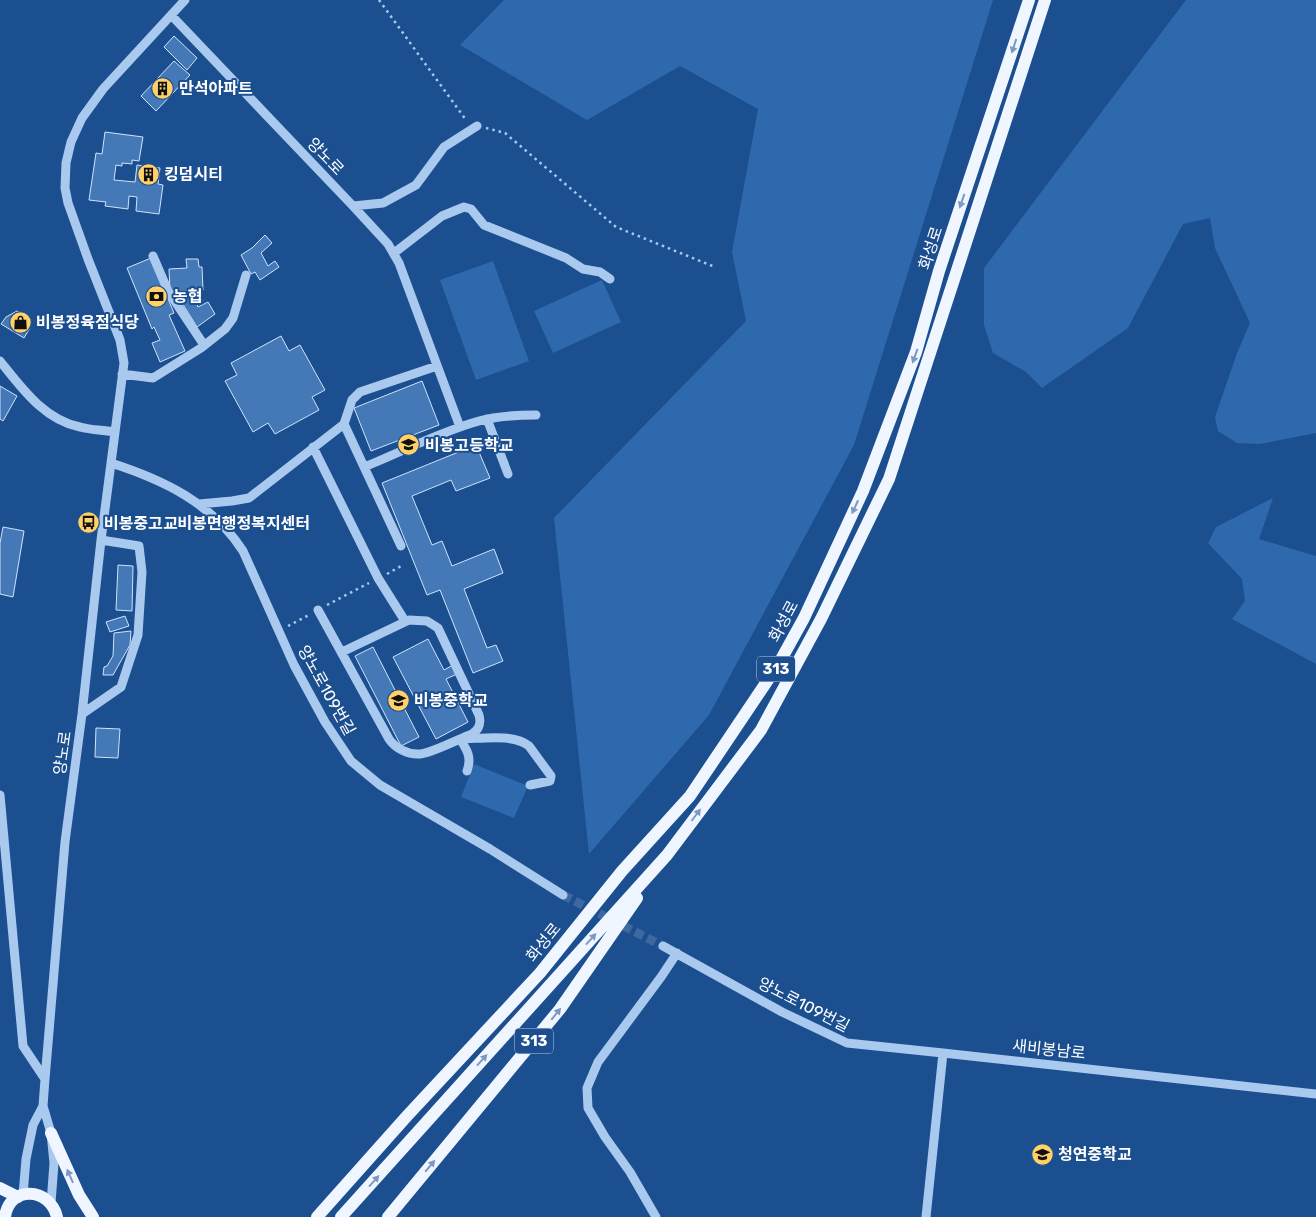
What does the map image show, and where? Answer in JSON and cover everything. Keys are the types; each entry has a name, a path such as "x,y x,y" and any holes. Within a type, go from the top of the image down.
{"main road":[{"name":"화성로","path":"318,1217 407,1116 540,973 622,871 690,796 778,665 804,618 863,491 916,352 939,271 1029,0"},
{"name":"화성로","path":"341,1217 667,855 760,730 821,619 889,479 1045,0"},
{"name":"313","path":"388,1217 560,1009 667,855"},
{"path":"51,1133 79,1195 93,1217"},
{"path":"0,1188 20,1196 38,1194 57,1212"},
{"path":"5,1217 8,1206 20,1196"}],"street":[{"name":"양노로","path":"43,1106 65,842 124,355 68,203 65,188 66,163 70,142 82,118 103,88 186,0"},
{"name":"양노로","path":"171,15 353,206 394,253 460,427"},
{"path":"353,206 383,203 416,185 444,147 477,126"},
{"path":"394,253 442,216 464,207 471,209 484,225 566,258 583,269 600,272 610,279"},
{"path":"152,256 168,291 204,345"},
{"path":"122,374 152,378 204,345 225,329 231,322 246,275"},
{"path":"0,361 29,397 58,418 80,427 115,432"},
{"path":"199,504 249,498 344,424 352,400 360,392 437,366"},
{"path":"0,377 12,375"},
{"path":"364,467 460,427 508,416 536,414"},
{"path":"487,420 508,474"},
{"path":"344,424 401,546"},
{"path":"313,447 378,578 405,621"},
{"name":"양노로109번길","path":"112,463 157,479 199,504 225,526 243,551 294,665 325,722 352,761 380,785 490,849 563,895"},
{"path":"82,714 121,687 138,635 142,572 139,546 101,540"},
{"path":"318,610 389,739 398,748 422,754 476,731 480,724 480,715 438,628 427,621 405,621 342,652"},
{"path":"460,739 513,738 525,742 551,776 550,781 530,785"},
{"path":"460,739 470,756 467,771"},
{"path":"0,795 23,1046 45,1079"},
{"name":"양노로109번길","path":"663,946 782,1012 847,1043 943,1053"},
{"path":"656,1217 630,1172 605,1137 588,1108 587,1088 598,1062 677,953"},
{"path":"926,1217 943,1053"},
{"name":"새비봉남로","path":"943,1053 1316,1094"},
{"path":"43,1106 51,1133 57,1212"},
{"path":"20,1196 33,1124 43,1106"}],"path":[{"path":"379,0 470,124 505,133 616,228 715,267"},
{"path":"294,623 354,590"}],"shaded area":[{"path":"504,0 993,0 854,445 709,715 589,854 554,518 746,321 732,252 758,109 680,66 587,120 460,45"},
{"path":"1186,0 1316,0 1316,433 1260,444 1237,443 1218,431 1215,417 1237,353 1250,323 1215,248 1210,218 1183,224 1128,328 1042,388 1026,372 993,353 984,325 984,268"},
{"path":"493,261 529,361 476,380 440,280"},
{"path":"602,280 621,322 553,353 534,311"},
{"path":"1273,498 1259,539 1316,556 1316,664 1232,619 1245,601 1242,579 1208,543 1216,527"},
{"path":"474,764 528,786 514,818 461,797"}],"building":[{"path":"174,36 197,58 187,70 164,47"},
{"name":"만석아파트","path":"174,61 190,75 156,111 141,96"},
{"name":"킹덤시티","path":"105,132 143,137 139,161 132,160 132,164 122,163 122,166 116,165 114,180 135,182 137,165 160,168 158,184 163,185 159,214 136,211 137,197 129,196 128,209 105,206 106,202 89,200 96,153 102,154"},
{"path":"265,235 272,243 261,253 268,266 275,261 279,267 260,280 255,272 251,274 241,255 252,248"},
{"path":"151,258 174,313 169,315 185,351 160,362 152,343 160,340 154,327 152,329 127,268"},
{"path":"186,259 198,259 199,267 202,267 203,290 170,291 169,269 187,268"},
{"path":"197,291 203,301 197,304 198,307 208,302 215,314 197,327 181,301"},
{"path":"17,311 31,319 27,326 30,328 24,338 1,324 6,317"},
{"path":"281,336 289,351 300,345 325,390 312,397 319,410 275,434 268,423 253,432 225,381 237,375 231,363"},
{"path":"422,381 439,425 371,451 354,408"},
{"path":"0,386 17,396 3,421 0,419"},
{"path":"476,445 490,478 456,491 451,480 412,496 432,545 442,541 452,566 494,549 503,573 464,589 487,648 496,645 503,661 473,673 440,590 427,595 382,483"},
{"path":"3,527 24,531 13,597 0,594 0,543"},
{"path":"118,565 133,566 132,611 116,610"},
{"path":"125,616 129,626 110,632 106,622"},
{"path":"131,631 130,645 113,675 103,675 104,667 107,666 113,656 114,633"},
{"path":"428,639 444,670 453,665 457,674 446,679 468,722 436,739 393,657"},
{"path":"373,647 419,737 401,746 355,656"},
{"path":"96,728 120,729 118,758 95,757"}],"tunnel":[{"path":"563,895 663,946"}],"place":[{"name":"만석아파트","path":"163,88"},
{"name":"킹덤시티","path":"148,174"},
{"name":"농협","path":"157,296"},
{"name":"비봉정육점식당","path":"20,322"},
{"name":"비봉고등학교","path":"409,445"},
{"name":"비봉중고교비봉면행정복지센터","path":"88,523"},
{"name":"비봉중학교","path":"398,700"},
{"name":"청연중학교","path":"1042,1154"}]}
